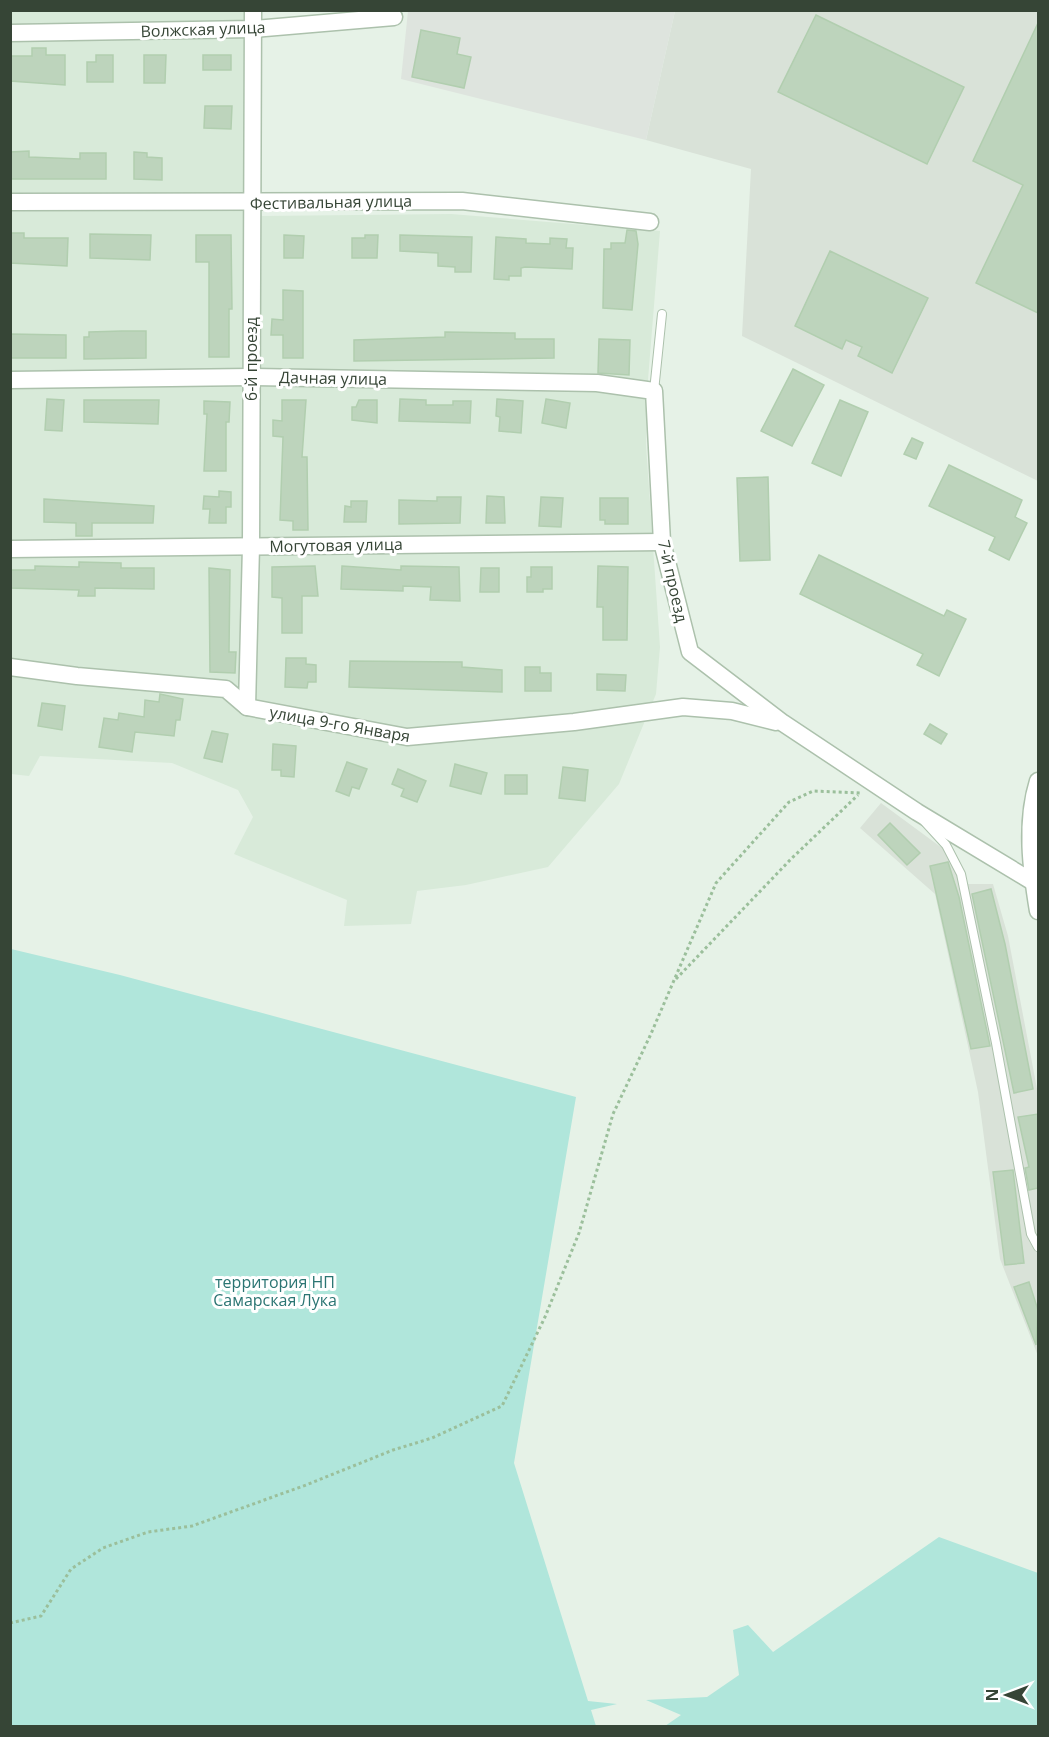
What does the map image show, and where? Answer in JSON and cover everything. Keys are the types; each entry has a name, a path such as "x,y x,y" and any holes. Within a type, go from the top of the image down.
{"street":[{"name":"6-й проезд","path":"247,707 251,546 253,10"},
{"name":"Волжская улица","path":"10,33 253,29 394,17"},
{"name":"Фестивальная улица","path":"10,202 462,201 650,222"},
{"name":"Дачная улица","path":"10,380 250,377 597,383 654,391"},
{"name":"7-й проезд","path":"654,391 662,542 690,652 783,723 917,812 1033,882"},
{"name":"Могутовая улица","path":"10,549 662,542"},
{"name":"улица 9-го Января","path":"10,667 77,676 226,689 247,707 407,737 573,722 683,707 732,711 783,723"},
{"path":"1038,781 1033,798 1031,841 1033,882 1038,904"}],"lane":[{"path":"654,391 662,314"},
{"path":"917,812 946,845 960,874 996,1043 1031,1234 1038,1247"}],"path":[{"path":"673,982 791,859 858,795 876,785"},
{"path":"10,1623 41,1616 71,1569 103,1548 148,1532 192,1526 306,1485 393,1450 432,1438 502,1406 545,1317 575,1244 613,1114 716,883 789,802 813,791 858,795"}],"shaded area":[{"path":"11,11 259,11 262,216 451,214 660,231 648,380 646,445 660,647 656,694 619,784 548,867 466,885 417,891 411,924 344,926 347,900 234,854 253,817 238,790 172,763 40,756 29,776 11,774"},
{"path":"408,11 675,11 646,140 401,79"},
{"path":"675,11 1038,11 1038,481 742,336 751,169 646,140"},
{"path":"881,803 953,856 965,884 993,884 1008,936 1038,1094 1038,1356 1000,1259 978,1092 935,894 860,828"}],"green space":[{"name":"территория НП Самарская Лука","path":"11,949 120,975 576,1097 514,1463 588,1701 617,1704 591,1710 596,1726 11,1726"},
{"path":"939,1537 1038,1573 1038,1726 665,1726 681,1715 646,1700 707,1697 739,1675 733,1630 748,1625 773,1652"}],"building":[{"path":"816,15 964,87 927,164 778,92"},
{"path":"1038,23 1038,313 976,283 1023,185 973,161"},
{"path":"421,30 460,38 457,54 471,57 464,88 412,77"},
{"path":"32,48 46,48 46,55 65,55 65,85 10,81 10,56 32,56"},
{"path":"96,55 113,55 113,82 87,82 87,62 96,62"},
{"path":"144,55 166,55 165,83 144,83"},
{"path":"203,55 231,55 231,70 203,70"},
{"path":"205,106 232,106 231,129 204,128"},
{"path":"29,151 29,157 80,159 80,153 106,153 106,179 10,179 10,152"},
{"path":"134,152 147,153 147,157 162,158 162,180 134,179"},
{"path":"627,230 636,231 638,244 632,310 603,308 604,249 611,249 611,243 625,243"},
{"path":"10,233 24,233 24,238 68,238 67,266 10,263"},
{"path":"90,234 151,235 150,260 90,258"},
{"path":"196,235 231,235 232,309 229,309 229,357 209,357 209,262 196,262"},
{"path":"284,235 304,236 303,258 284,258"},
{"path":"365,235 378,235 377,258 352,258 352,238 365,238"},
{"path":"400,235 472,237 471,272 455,272 455,267 438,266 438,253 400,251"},
{"path":"496,237 526,239 526,243 550,244 550,238 567,239 566,248 573,248 572,269 525,267 521,268 521,276 509,276 509,280 494,279"},
{"path":"830,251 928,298 892,373 858,356 862,347 846,340 842,349 795,326"},
{"path":"283,290 303,291 303,358 283,358 283,335 271,335 272,319 283,320"},
{"path":"146,331 146,358 84,359 84,337 89,337 89,332"},
{"path":"445,332 515,333 515,339 554,339 554,358 354,361 354,340 445,337"},
{"path":"10,334 66,335 66,358 10,358"},
{"path":"599,339 630,340 629,375 598,373"},
{"path":"793,369 824,385 792,446 761,431"},
{"path":"47,399 64,400 62,431 45,430"},
{"path":"400,399 426,400 426,405 453,405 453,401 471,401 470,423 399,421"},
{"path":"497,399 523,401 521,433 499,431 500,417 496,416"},
{"path":"546,399 570,403 566,428 542,423"},
{"path":"84,400 159,400 158,424 84,422"},
{"path":"282,400 306,400 302,457 307,457 308,530 293,530 293,521 280,520 283,437 273,436 273,420 282,421"},
{"path":"359,400 377,400 377,423 352,420 352,407 356,407"},
{"path":"840,400 868,412 841,476 812,463"},
{"path":"204,401 230,402 229,422 226,422 226,471 204,471 207,414 204,414"},
{"path":"912,438 923,443 916,459 904,454"},
{"path":"949,465 1022,500 1015,517 1027,523 1009,560 989,550 995,537 929,506"},
{"path":"768,477 770,560 740,561 737,478"},
{"path":"219,491 231,492 231,507 226,507 226,523 209,523 210,509 203,509 204,496 219,497"},
{"path":"487,496 504,497 505,523 486,523"},
{"path":"437,497 461,497 460,523 399,524 399,500 437,501"},
{"path":"541,497 563,498 561,527 539,526"},
{"path":"600,498 628,498 628,524 605,524 605,520 600,520"},
{"path":"44,499 154,506 153,523 92,523 92,536 76,536 76,523 44,522"},
{"path":"351,501 367,501 366,522 344,522 345,506 351,507"},
{"path":"819,555 944,616 947,610 966,619 939,676 917,665 923,654 800,594"},
{"path":"79,562 121,563 121,568 154,568 154,589 95,588 95,596 78,596 79,590 10,588 10,570 35,570 35,566 79,567"},
{"path":"315,566 318,596 302,596 302,633 282,633 282,598 272,597 272,567"},
{"path":"342,566 401,570 401,566 459,567 460,601 430,600 431,587 403,586 403,591 341,589"},
{"path":"598,566 628,567 627,640 603,640 603,607 597,607"},
{"path":"531,567 552,567 552,589 543,589 543,592 527,592 527,577 531,577"},
{"path":"209,568 230,570 229,652 236,652 235,673 210,672"},
{"path":"481,568 499,568 499,592 480,592"},
{"path":"286,658 306,658 306,664 316,665 316,682 308,682 307,688 285,687"},
{"path":"350,661 462,662 462,667 502,670 502,692 349,687"},
{"path":"525,667 540,667 540,673 551,673 551,691 525,691"},
{"path":"597,674 626,675 625,691 597,690"},
{"path":"160,694 183,699 180,720 176,720 174,736 135,732 132,752 99,747 104,718 118,720 119,713 144,717 145,700 159,702"},
{"path":"42,703 65,706 62,730 38,726"},
{"path":"930,724 947,734 941,744 924,734"},
{"path":"212,731 228,734 222,762 204,758"},
{"path":"273,744 296,746 294,777 281,776 281,770 272,770"},
{"path":"347,762 367,769 359,789 352,787 349,796 336,791"},
{"path":"455,764 487,773 481,794 450,786"},
{"path":"563,767 588,770 585,801 559,798"},
{"path":"398,769 426,781 417,802 401,796 404,789 392,784"},
{"path":"505,775 527,775 527,794 505,794"},
{"path":"890,823 920,853 907,865 878,835"},
{"path":"948,862 959,897 990,1046 971,1049 930,866"},
{"path":"991,889 1005,944 1033,1089 1014,1093 972,894"},
{"path":"1038,1114 1038,1188 1029,1190 1025,1168 1029,1167 1018,1117"},
{"path":"1013,1170 1024,1263 1005,1265 993,1172"},
{"path":"1029,1282 1038,1310 1036,1345 1014,1287"}]}
